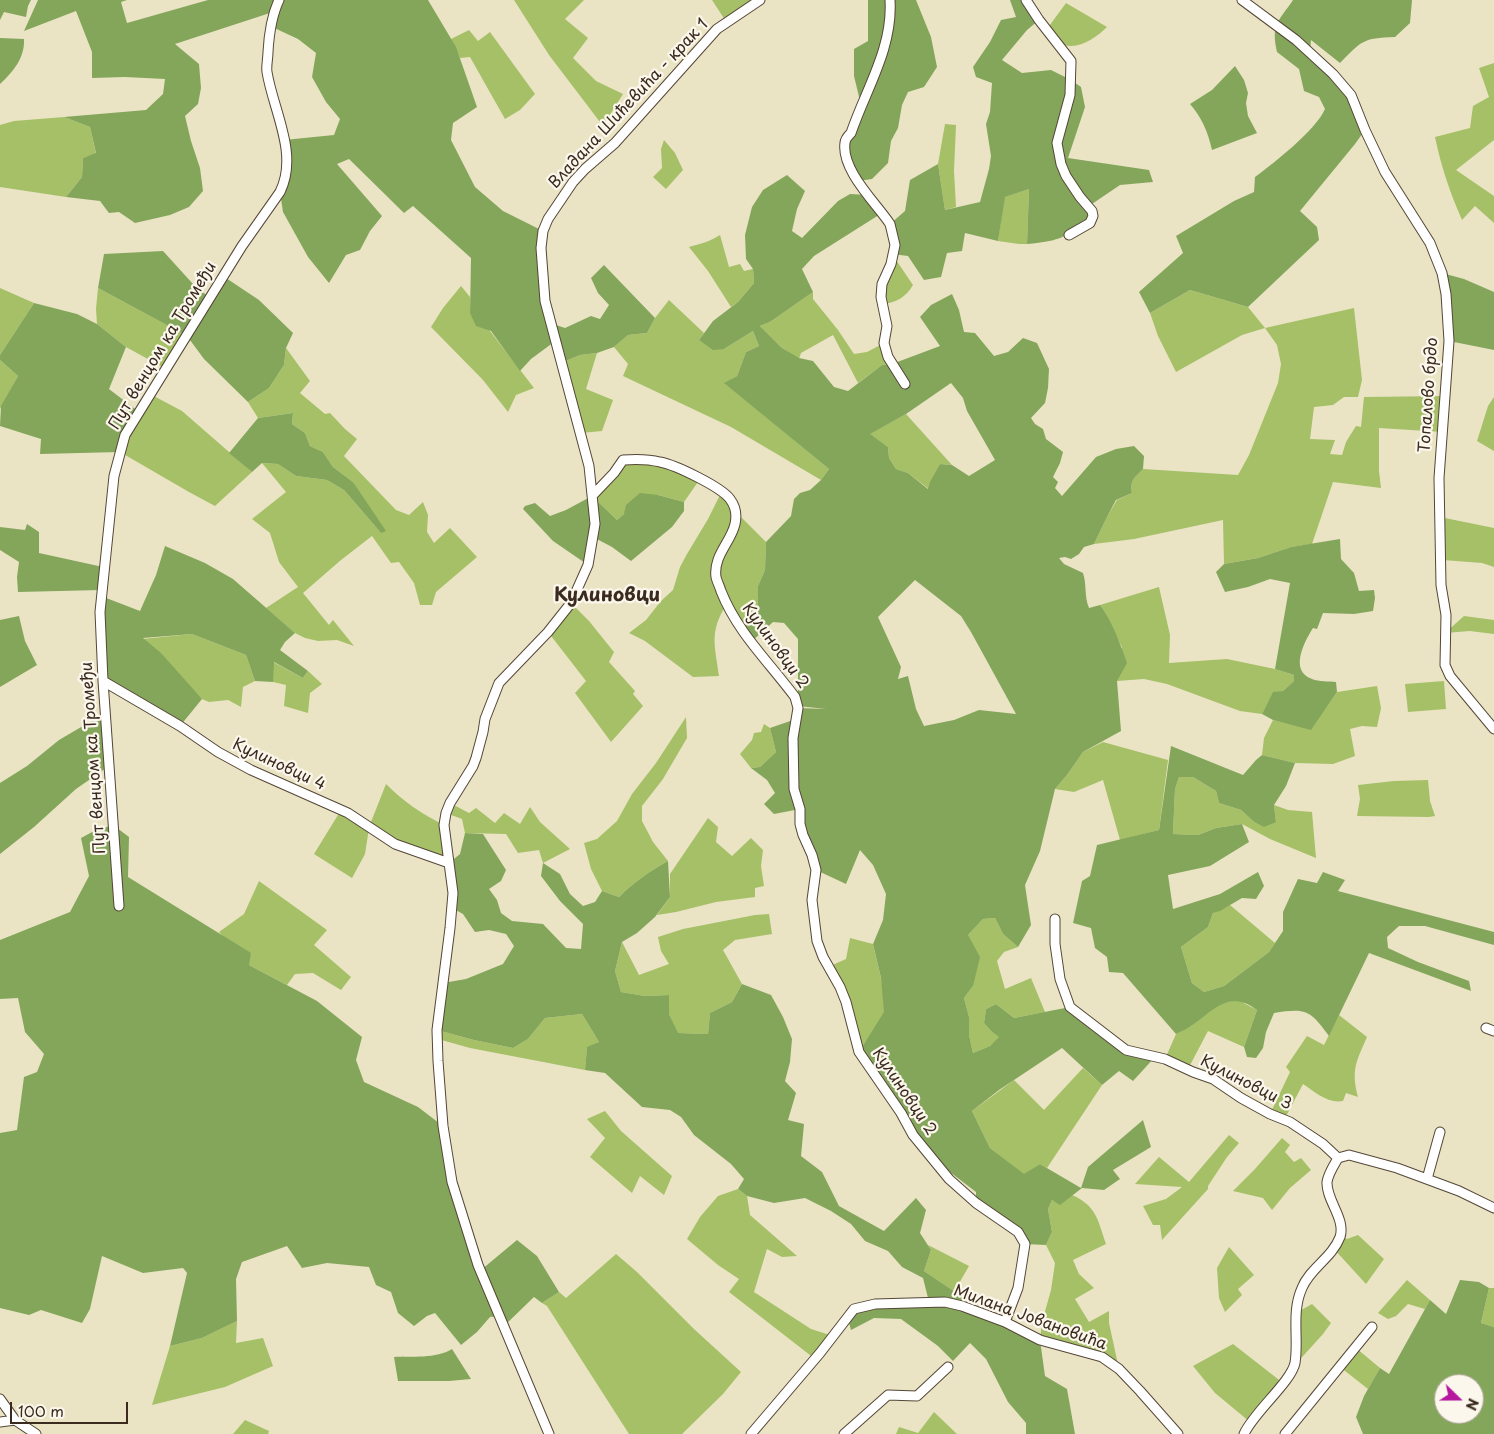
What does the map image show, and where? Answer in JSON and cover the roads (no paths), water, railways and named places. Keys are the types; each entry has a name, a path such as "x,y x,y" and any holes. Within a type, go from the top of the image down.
{"street":[{"name":"Пут венцом ка Тромеђи","path":"119,906 100,612 114,476 125,435 242,246 285,182 284,140 267,70 270,26 278,0"},
{"name":"Владана Шићевића - крак 1","path":"549,1434 478,1265 452,1182 443,1126 438,1061 438,1030 452,900 444,825 446,813 476,758 485,719 499,683 507,672 548,632 571,602 588,565 594,524 589,466 545,301 541,248 543,232 552,211 585,169 615,143 717,28 760,0"},
{"path":"890,0 891,23 886,47 851,133 845,141 845,150 848,166 890,224 895,245 891,264 882,284 881,296 887,326 884,343 888,357 905,384"},
{"path":"1026,0 1071,61 1070,95 1057,143 1061,164 1066,176 1092,211 1093,216 1090,223 1069,235"},
{"name":"Топалово брдо","path":"1242,0 1296,40 1333,74 1351,95 1365,130 1386,172 1430,243 1442,273 1446,294 1449,341 1439,478 1441,585 1446,614 1445,665 1450,676 1494,729"},
{"name":"Кулиновци 2","path":"592,496 614,473 623,460 637,459 661,462 694,476 722,491 730,499 736,512 735,526 722,548 717,563 716,577 727,605 742,630 795,697 798,708 793,738 794,789 800,809 800,824 816,870 812,900 817,941 823,957 840,986 859,1052 901,1112 913,1135 949,1179 976,1203 1018,1232 1025,1244 1018,1288 1005,1322"},
{"name":"Кулиновци 4","path":"103,681 180,726 218,752 251,770 348,813 395,844 449,864"},
{"name":"Кулиновци 3","path":"1055,920 1055,944 1060,979 1070,1008 1126,1050 1165,1059 1213,1079 1241,1098 1270,1114 1290,1122 1323,1144 1338,1158"},
{"path":"1427,1179 1440,1132"},
{"path":"1244,1434 1250,1422 1288,1377 1295,1365 1297,1299 1302,1286 1334,1249 1341,1234 1327,1182 1338,1158 1349,1154 1361,1157 1472,1196 1494,1208"},
{"name":"Милана Јовановића","path":"751,1434 820,1353 854,1309 875,1304 945,1302 962,1306 1005,1322 1040,1340 1102,1357 1119,1369 1178,1434"},
{"path":"1285,1434 1372,1327"},
{"path":"844,1434 888,1395 917,1396 948,1367"},
{"path":"0,1399 15,1420 36,1434"},
{"path":"0,1422 15,1420"}],"district":[{"name":"Кулиновци","path":"607,596"}]}
